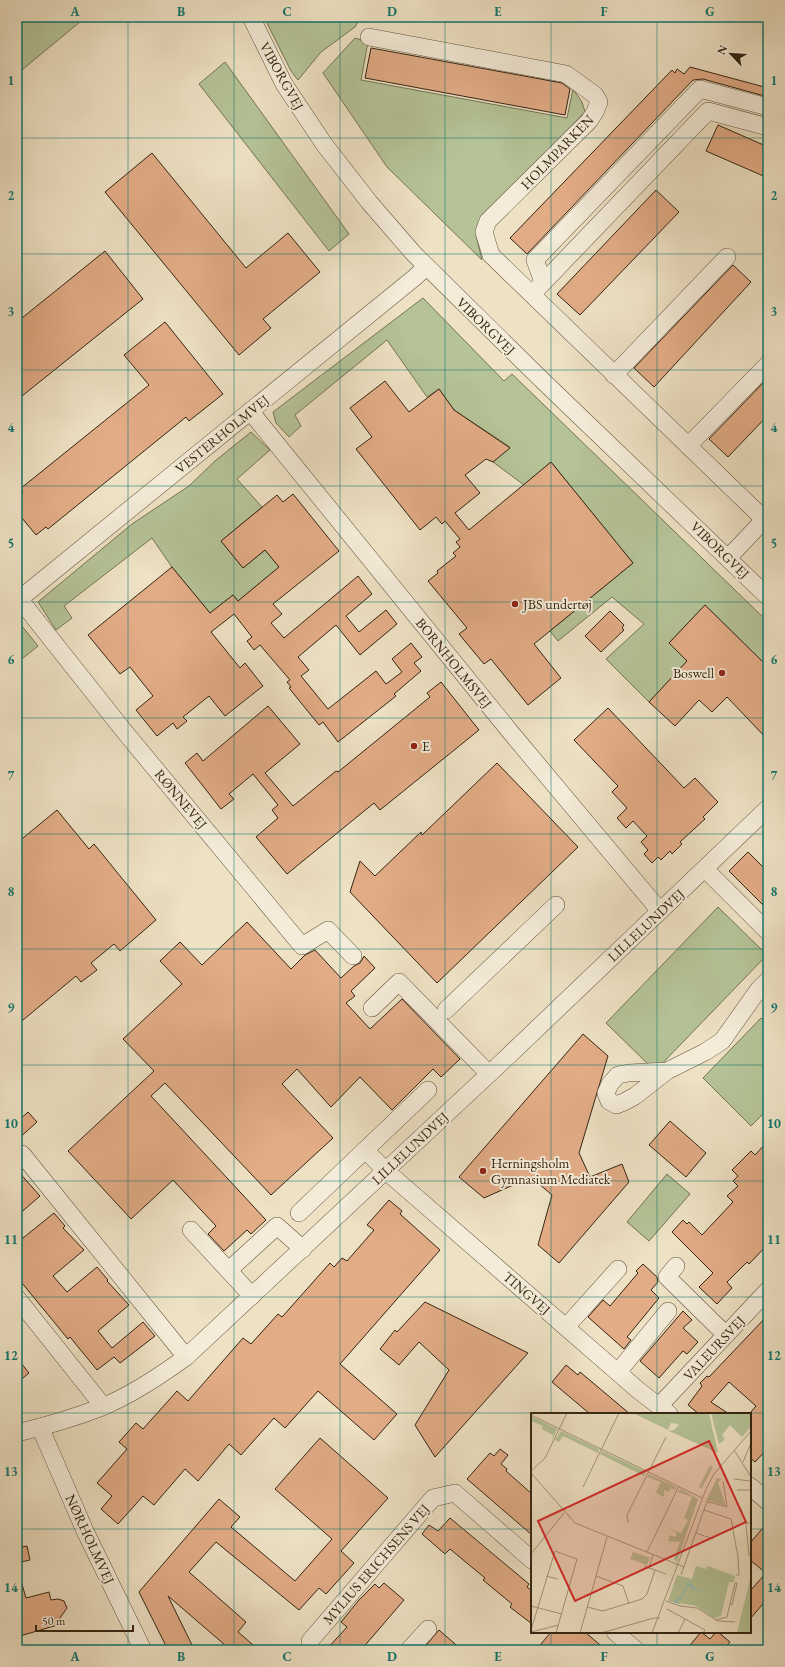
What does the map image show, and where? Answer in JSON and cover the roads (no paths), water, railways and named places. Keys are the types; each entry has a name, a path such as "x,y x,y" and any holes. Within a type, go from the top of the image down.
{"street":[{"name":"VIBORGVEJ","path":"251,17 284,84 324,144 369,202 426,267 768,597"},
{"name":"HOLMPARKEN","path":"369,37 566,74 595,95 598,102 596,112 589,121 488,221 484,232 491,255 614,375 765,518 728,558"},
{"path":"543,282 535,260 700,89"},
{"path":"700,89 768,107"},
{"path":"700,89 708,111"},
{"path":"531,295 708,111"},
{"path":"708,111 768,127"},
{"path":"641,150 656,165"},
{"path":"614,375 727,257"},
{"name":"VESTERHOLMVEJ","path":"18,599 426,267"},
{"path":"688,446 768,364"},
{"name":"BORNHOLMSVEJ","path":"250,411 512,734 660,911"},
{"name":"RØNNEVEJ","path":"18,599 302,946 328,930 353,956"},
{"name":"LILLELUNDVEJ","path":"17,1433 103,1406 160,1376 186,1357 386,1171 768,808"},
{"path":"705,869 768,932"},
{"path":"446,1010 556,905"},
{"path":"372,1008 399,982 488,1074"},
{"path":"667,1071 618,1075 610,1084 606,1093 609,1101 616,1105 624,1102 635,1096 667,1071 705,1052 722,1041 763,985"},
{"path":"299,1213 428,1090"},
{"name":"TINGVEJ","path":"365,1150 386,1171 664,1410"},
{"path":"22,1154 186,1357"},
{"path":"229,1270 277,1226 303,1249"},
{"path":"191,1230 252,1296"},
{"path":"676,1266 667,1276 726,1335"},
{"path":"566,1327 618,1269"},
{"name":"VALEURSVEJ","path":"664,1410 726,1335 768,1290"},
{"path":"17,1298 103,1406"},
{"path":"618,1372 668,1311"},
{"name":"NØRHOLMVEJ","path":"40,1427 84,1532 143,1650"},
{"path":"751,1487 768,1502"},
{"name":"MYLIUS ERICHSENS VEJ","path":"310,1650 310,1641 433,1498 455,1493 531,1559"},
{"path":"409,1650 428,1628"},
{"path":"616,1633 636,1650"}],"place":[{"name":"JBS undertøj","path":"515,604"},
{"name":"Boswell","path":"722,673"},
{"name":"E","path":"414,746"},
{"name":"Herningsholm Gymnasium Mediatek","path":"483,1171"}]}
